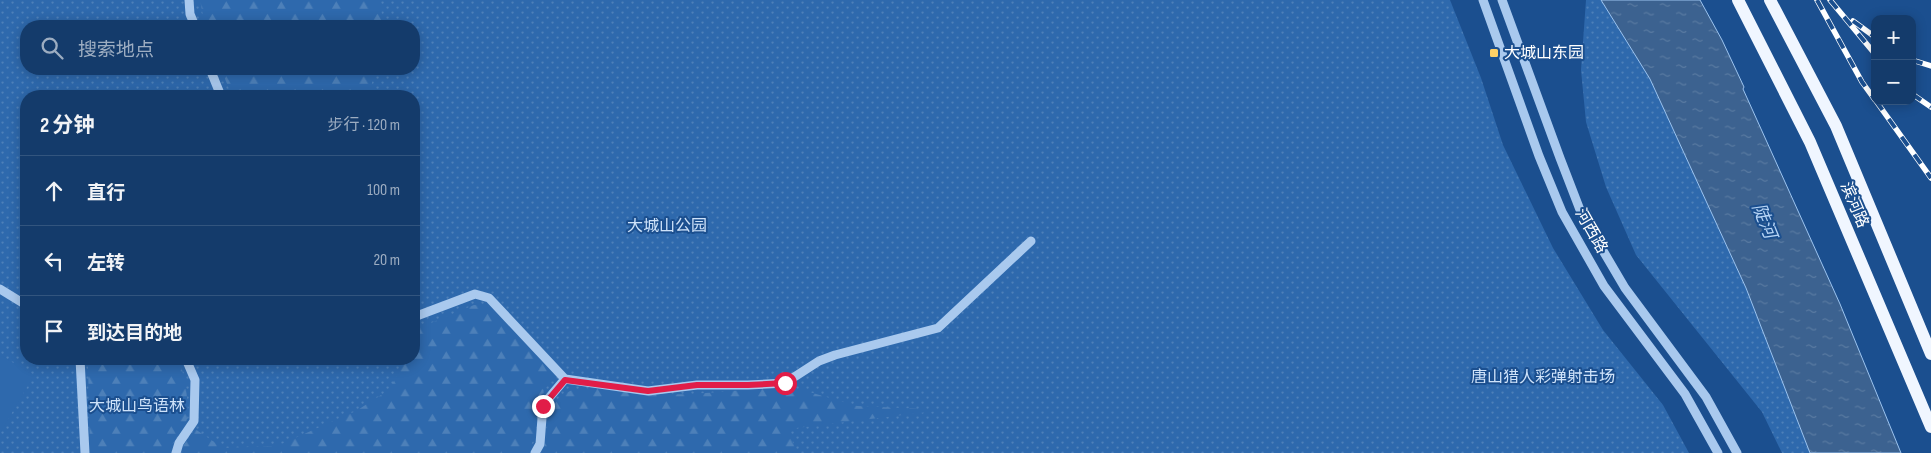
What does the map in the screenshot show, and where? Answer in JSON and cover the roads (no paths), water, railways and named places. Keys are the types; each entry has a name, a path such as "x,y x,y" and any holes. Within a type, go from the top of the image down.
{"main road":[{"name":"滨河路","path":"1738,0 1810,142 1931,427"},
{"name":"滨河路","path":"1770,0 1836,126 1931,354"}],"street":[{"path":"188,0 192,20"},
{"name":"河西路","path":"1483,0 1539,156 1562,212 1604,286 1685,394 1718,453"},
{"name":"河西路","path":"1502,0 1582,214 1625,288 1706,396 1737,453"},
{"path":"212,75 219,90"},
{"path":"420,315 475,294 489,298 565,380 648,391 697,385 785,383 819,361 938,328 1031,240"},
{"path":"0,288 20,301"},
{"path":"80,365 85,453"},
{"path":"176,453 179,443 194,421 194,380 188,365"},
{"path":"535,453 540,444 543,406 565,380"}],"water":[{"name":"陡河","path":"1601,0 1700,0 1722,40 1744,87 1743,89 1840,304 1901,453 1810,453 1746,288 1650,79"}],"railway":[{"path":"1817,0 1862,82 1871,94"},
{"path":"1830,0 1871,49"},
{"path":"1853,21 1871,34"},
{"path":"1916,61 1931,66"},
{"path":"1916,97 1931,107"},
{"path":"1879,105 1931,178"}],"place":[{"name":"大城山东园","path":"1494,53"}],"park label":[{"name":"大城山公园","path":"667,226"},
{"name":"唐山猎人彩弹射击场","path":"1543,377"},
{"name":"大城山鸟语林","path":"137,406"}]}
